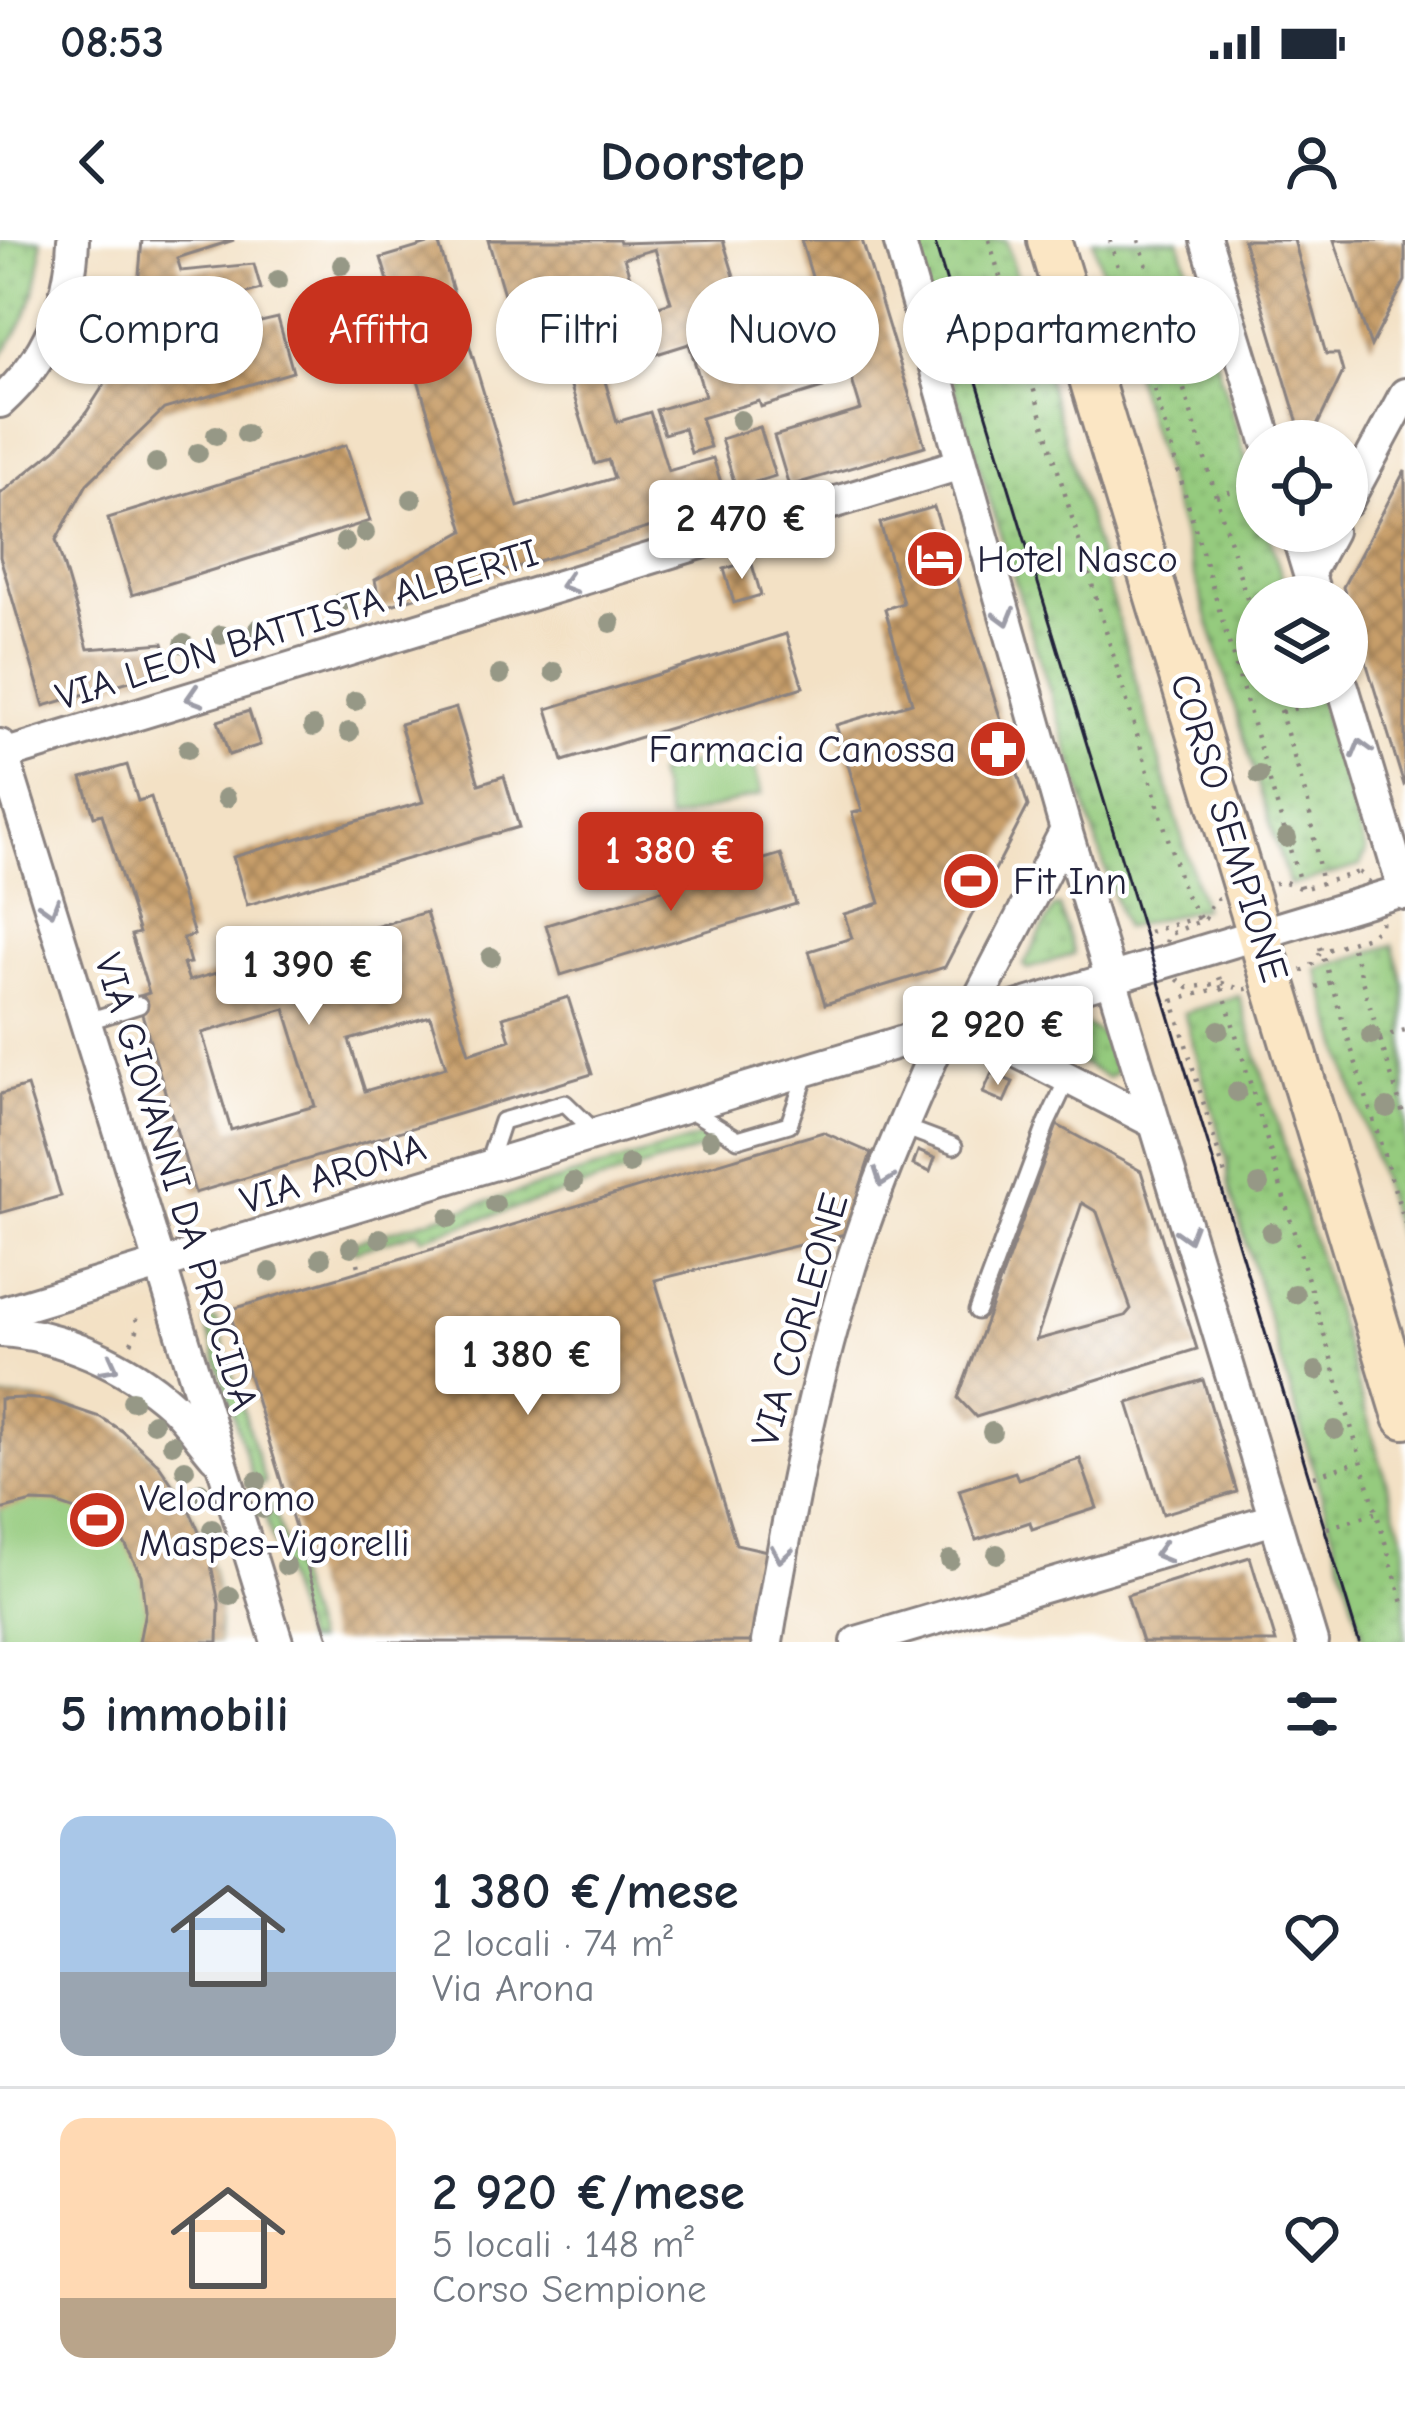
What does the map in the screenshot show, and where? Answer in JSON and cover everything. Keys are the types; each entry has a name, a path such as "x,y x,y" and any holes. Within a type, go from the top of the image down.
{"main road":[{"name":"CORSO SEMPIONE","path":"1049,240 1405,1417"}],"street":[{"path":"0,402 25,377 51,336 67,291 73,240"},
{"path":"899,240 1066,830 1312,1642"},
{"path":"1206,240 1261,420"},
{"path":"1368,463 1405,394"},
{"name":"VIA LEON BATTISTA ALBERTI","path":"1,752 961,464"},
{"path":"1338,708 1404,891"},
{"name":"VIA GIOVANNI DA PROCIDA","path":"1,752 277,1642"},
{"path":"1066,830 954,1028 1153,1122"},
{"name":"VIA ARONA","path":"0,1313 1404,891"},
{"name":"VIA CORLEONE","path":"766,1642 793,1483 846,1279 902,1126 954,1028"},
{"path":"0,1330 75,1348 118,1369 171,1405 223,1466"},
{"path":"857,1642 935,1631 1274,1520"}],"lane":[{"path":"86,1022 139,1005"},
{"path":"687,1108 738,1139 789,1124 807,1072"},
{"path":"977,1311 1068,1078"},
{"path":"902,1126 954,1146"}],"path":[{"path":"989,240 1184,892 1201,920 1149,932"},
{"path":"1110,240 1302,889"},
{"path":"1139,240 1240,576"},
{"path":"1216,496 1236,490"},
{"path":"1280,708 1308,802 1321,880"},
{"path":"1281,712 1293,708"},
{"path":"1352,948 1405,1120"},
{"path":"1320,949 1405,1223"},
{"path":"1316,987 1332,982"},
{"path":"1225,1174 1173,1001 1222,984 1405,1610"},
{"path":"1230,1012 1244,1008"},
{"path":"1379,1038 1405,1030"},
{"path":"358,1263 361,1271"},
{"path":"135,1316 139,1326"},
{"path":"235,1365 244,1360"},
{"path":"1314,1476 1360,1461"},
{"path":"1327,1528 1375,1513"}],"green space":[{"path":"0,240 41,240 31,302 0,357"},
{"path":"908,240 1006,240 1017,276 919,276"},
{"path":"1093,240 1179,240 1190,276 1104,276"},
{"path":"953,384 1048,384 1203,908 1124,928"},
{"path":"1137,384 1223,384 1236,426 1236,552 1274,552 1282,576 1236,576 1236,708 1321,708 1366,852 1360,866 1289,886"},
{"path":"749,748 762,794 669,821 656,774"},
{"path":"1059,906 1074,954 1028,969 1024,965"},
{"path":"1393,945 1405,986 1405,1262 1317,969"},
{"path":"1239,996 1405,1543 1405,1642 1365,1642 1228,1182 1228,1162 1184,1013"},
{"path":"1086,1025 1106,1037 1117,1071 1108,1078 1048,1045 1053,1035"},
{"path":"714,1133 728,1141 422,1238 419,1231 354,1251 351,1243"},
{"path":"216,1319 265,1483 255,1486 205,1322"},
{"name":"Velodromo Maspes-Vigorelli","path":"0,1399 67,1406 106,1423 141,1448 170,1479 208,1555 217,1598 218,1642 0,1642"},
{"path":"272,1504 315,1642 304,1642 262,1507"}],"building":[{"path":"142,240 234,240 177,258 181,271 254,264 257,276 139,276"},
{"path":"488,240 723,240 734,276 686,276 686,345 662,352 662,305 671,302 655,249 624,258 630,276 499,276"},
{"path":"801,240 862,240 873,276 812,276"},
{"path":"1243,240 1294,240 1326,354 1338,354 1343,372 1320,420 1297,420"},
{"path":"1334,240 1405,240 1405,281 1371,346"},
{"path":"438,241 449,276 386,276 381,258"},
{"path":"879,296 925,446 789,486 774,436 861,410 853,384 879,384"},
{"path":"278,318 287,350 287,374 263,381 263,321"},
{"path":"472,354 518,507 614,478 608,460 595,464 570,384 606,384 617,422 650,412 668,471 713,458 728,504 381,608 375,580 464,531 419,384 472,384"},
{"path":"104,384 251,384 164,409 87,484 56,540 88,649 163,643 171,669 44,706 0,557 0,494 56,449"},
{"path":"701,384 822,384 823,388 761,407 759,401 701,418 710,447 691,453 684,428 664,434 656,410 705,396"},
{"path":"760,427 775,476 736,488 721,439"},
{"path":"346,445 370,521 132,595 108,518"},
{"path":"1405,470 1404,785 1368,668 1368,576 1349,576 1362,552 1368,552 1368,540"},
{"path":"934,507 1028,806 945,967 825,1004 809,951 852,938 844,914 880,903 852,813 862,811 836,725 912,703 885,609 903,603 880,523"},
{"path":"751,561 761,595 734,603 724,569"},
{"path":"786,634 803,687 563,761 547,709"},
{"path":"456,708 479,784 504,776 519,827 247,905 233,857 423,802 400,724"},
{"path":"249,711 260,745 229,755 218,721"},
{"path":"127,765 138,801 151,797 194,935 183,938 189,981 426,912 469,1053 510,1040 503,1017 568,997 592,1074 195,1193 137,997 149,993 131,935 139,933 102,814 94,816 82,778","holes":["285,1009 315,1106 231,1130 202,1033","430,1016 446,1067 365,1091 349,1040"]},
{"path":"781,854 796,904 561,975 546,925"},
{"path":"992,1073 1013,1082 1004,1102 983,1093"},
{"path":"27,1086 61,1196 0,1213 0,1094"},
{"path":"1057,1125 1141,1171 1197,1349 976,1417 958,1398","holes":["1082,1203 1097,1212 1131,1309 1125,1316 1036,1340"]},
{"path":"823,1132 871,1153 845,1234 655,1280 736,1544 767,1551 751,1642 330,1642 229,1310"},
{"path":"918,1151 935,1158 930,1172 913,1165"},
{"path":"1203,1380 1237,1492 1163,1514 1128,1403"},
{"path":"0,1399 49,1400 100,1417 159,1465 189,1509 209,1555 219,1604 218,1642 139,1642 145,1611 141,1575 125,1544 98,1518 56,1503 32,1502 0,1510"},
{"path":"1080,1459 1097,1508 1032,1529 1030,1522 976,1540 959,1490 1015,1472 1018,1479"},
{"path":"1250,1557 1276,1642 1142,1642 1127,1595"}],"tram line":[{"path":"934,240 1359,1642"}],"place":[{"name":"Hotel Nasco","path":"935,559"},
{"name":"Farmacia Canossa","path":"998,749"},
{"name":"Fit Inn","path":"971,881"},
{"name":"Velodromo Maspes-Vigorelli","path":"97,1520"}]}
